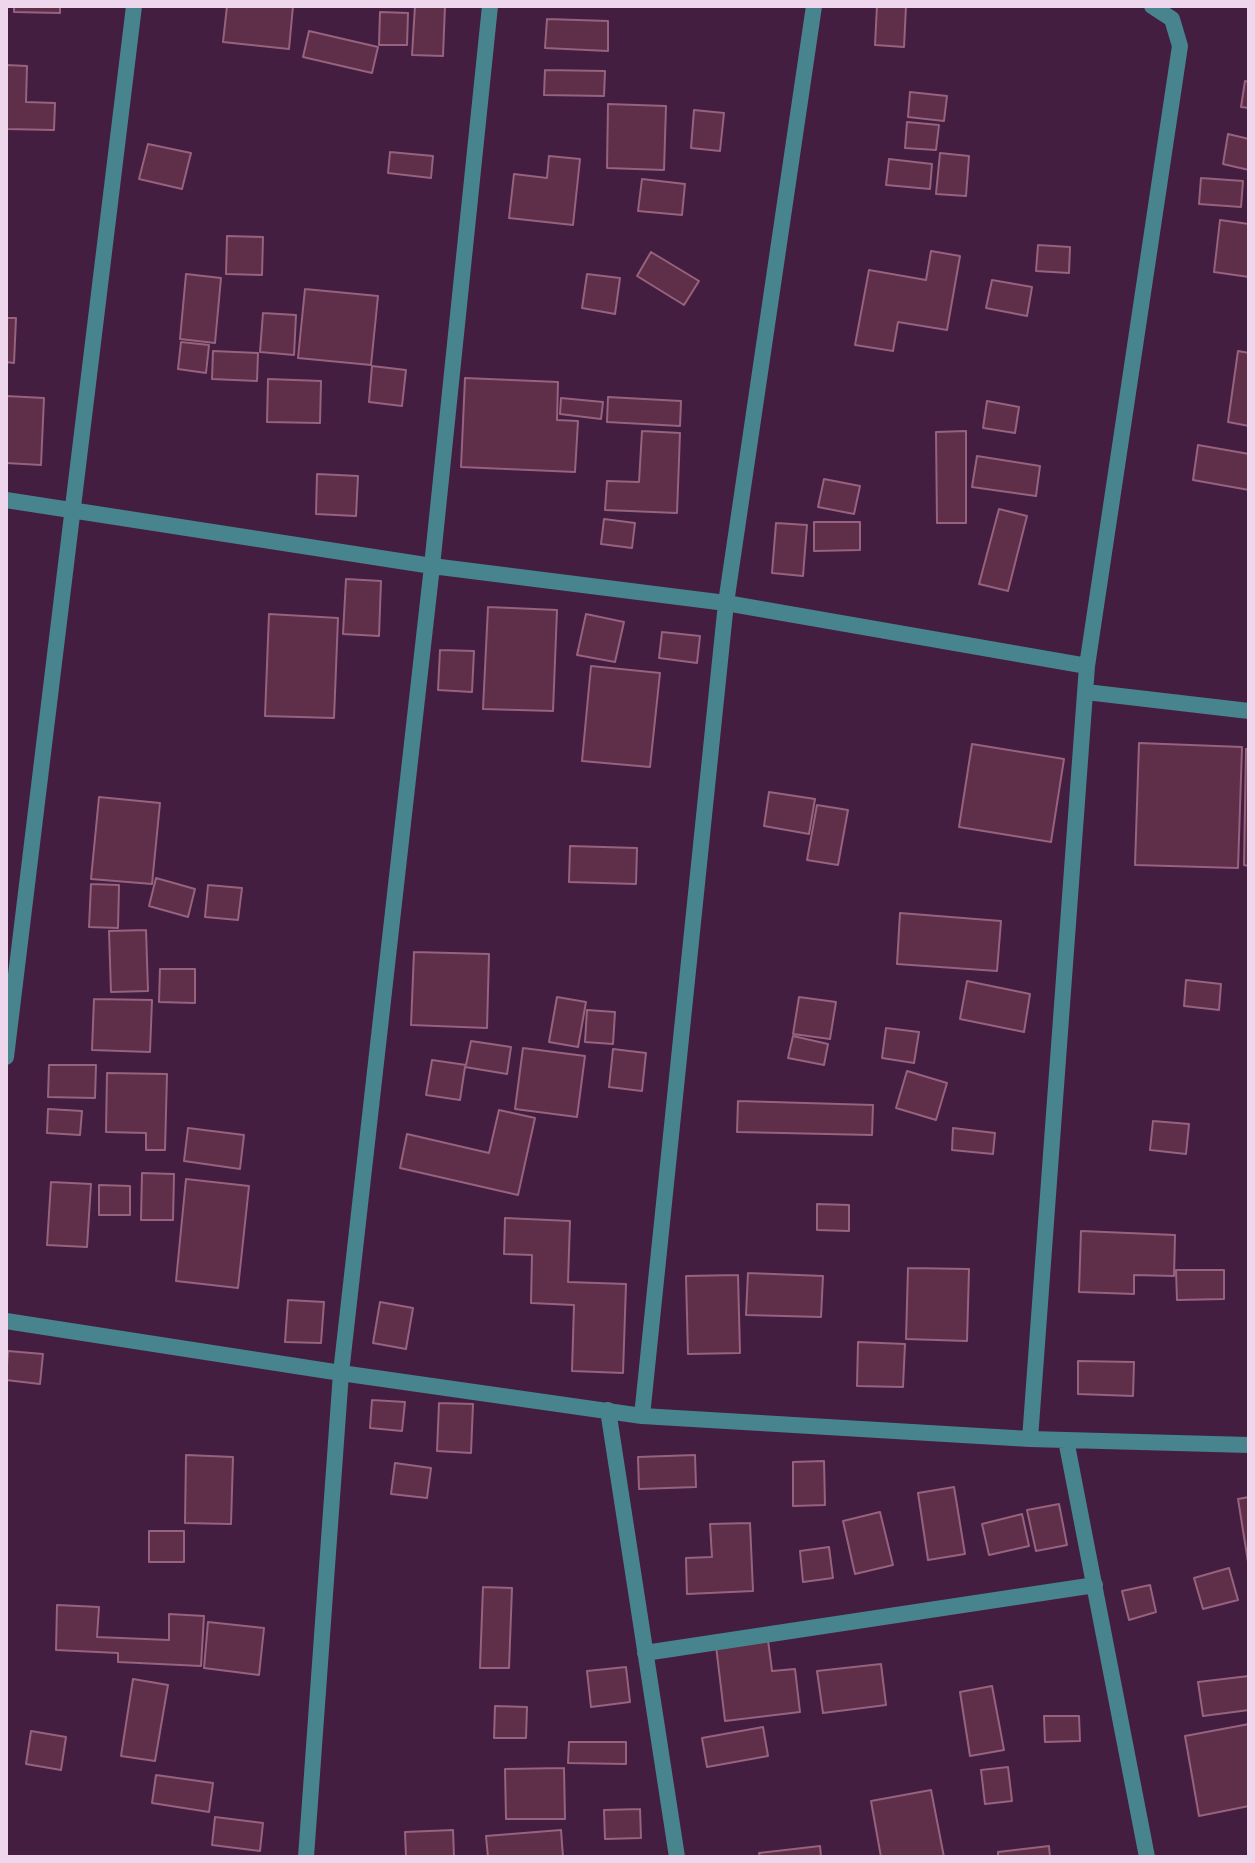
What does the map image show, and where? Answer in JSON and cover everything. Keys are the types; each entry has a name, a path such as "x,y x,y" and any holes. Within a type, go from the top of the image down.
{"street":[{"path":"6,1057 134,6"},
{"path":"306,1857 341,1373 432,566 490,6"},
{"path":"642,1416 726,603 814,6"},
{"path":"1030,1439 1087,666 1180,46 1172,19 1152,6"},
{"path":"6,500 432,566 726,603 1087,666"},
{"path":"1086,692 1249,711"},
{"path":"6,1321 642,1416 1030,1439 1249,1445"},
{"path":"608,1410 677,1857"},
{"path":"1066,1440 1147,1857"},
{"path":"645,1653 1095,1585"}],"building":[{"path":"14,6 60,6 60,13 14,12"},
{"path":"227,6 293,6 289,49 223,42"},
{"path":"415,6 445,6 443,56 412,55"},
{"path":"877,6 906,6 904,47 875,45"},
{"path":"380,12 408,13 407,45 379,45"},
{"path":"547,19 608,21 608,51 545,48"},
{"path":"309,31 378,47 372,73 303,57"},
{"path":"6,65 27,66 26,102 55,103 54,130 6,129"},
{"path":"545,70 605,71 604,96 544,95"},
{"path":"1245,81 1249,82 1249,108 1241,107"},
{"path":"910,92 947,96 944,121 908,117"},
{"path":"608,104 666,106 664,170 607,168"},
{"path":"694,110 724,113 720,151 691,148"},
{"path":"907,122 939,125 936,150 905,148"},
{"path":"1228,134 1249,139 1249,170 1223,164"},
{"path":"148,144 191,153 182,189 139,179"},
{"path":"390,152 433,156 431,178 388,173"},
{"path":"940,153 969,156 966,196 936,194"},
{"path":"549,156 580,159 573,225 509,218 514,174 547,178"},
{"path":"889,159 932,164 930,189 886,185"},
{"path":"1201,178 1243,181 1241,207 1199,204"},
{"path":"642,179 685,184 682,215 638,211"},
{"path":"1220,220 1249,224 1249,277 1214,272"},
{"path":"227,236 263,237 262,275 226,274"},
{"path":"1038,245 1070,247 1069,273 1036,271"},
{"path":"931,251 960,256 947,330 898,322 893,351 855,345 869,270 926,280"},
{"path":"651,252 699,281 684,305 637,276"},
{"path":"186,274 221,278 215,343 180,339"},
{"path":"587,274 620,278 615,314 582,308"},
{"path":"992,280 1032,287 1027,316 986,308"},
{"path":"305,289 378,296 371,365 298,358"},
{"path":"263,313 296,315 294,355 260,352"},
{"path":"6,318 16,318 14,363 6,362"},
{"path":"181,342 209,345 206,373 178,369"},
{"path":"213,351 258,353 257,381 212,379"},
{"path":"1238,351 1249,353 1249,426 1228,422"},
{"path":"372,366 406,370 402,406 369,402"},
{"path":"465,378 558,382 557,420 578,421 575,472 461,467"},
{"path":"268,379 321,381 320,423 267,422"},
{"path":"6,396 44,398 41,465 6,463"},
{"path":"608,397 681,401 680,426 607,422"},
{"path":"561,398 603,402 601,419 560,414"},
{"path":"987,401 1019,407 1015,433 983,428"},
{"path":"642,431 680,433 677,513 605,510 607,481 639,482"},
{"path":"966,431 966,523 937,523 936,432"},
{"path":"1198,445 1249,454 1249,490 1193,480"},
{"path":"977,456 1040,466 1036,496 972,487"},
{"path":"317,474 358,476 356,516 316,514"},
{"path":"824,479 860,486 854,514 818,507"},
{"path":"999,509 1027,516 1008,591 979,584"},
{"path":"604,519 635,523 632,548 601,544"},
{"path":"814,522 860,522 860,550 814,551"},
{"path":"776,523 807,525 803,576 772,573"},
{"path":"346,579 381,581 379,636 343,634"},
{"path":"488,607 557,610 553,711 483,709"},
{"path":"269,614 338,618 334,718 265,716"},
{"path":"586,614 624,622 615,662 577,655"},
{"path":"662,632 700,636 697,663 659,658"},
{"path":"440,650 474,651 472,692 438,690"},
{"path":"591,666 660,673 650,767 582,761"},
{"path":"1139,743 1242,747 1238,868 1135,865"},
{"path":"972,744 1064,759 1051,842 959,827"},
{"path":"1246,749 1249,749 1249,866 1244,865"},
{"path":"769,792 815,799 809,834 764,826"},
{"path":"99,797 160,803 152,884 91,879"},
{"path":"817,805 848,810 838,865 807,860"},
{"path":"570,846 637,848 636,884 569,882"},
{"path":"156,878 195,889 188,917 149,906"},
{"path":"91,884 119,885 118,928 89,927"},
{"path":"208,885 242,888 238,920 205,917"},
{"path":"900,913 1001,921 997,971 897,964"},
{"path":"146,930 148,991 111,992 109,931"},
{"path":"414,952 489,954 487,1028 411,1025"},
{"path":"160,969 195,969 195,1003 159,1002"},
{"path":"1186,980 1221,984 1219,1010 1184,1006"},
{"path":"967,981 1030,994 1024,1032 960,1019"},
{"path":"557,997 586,1002 578,1047 549,1042"},
{"path":"799,997 836,1002 830,1039 793,1034"},
{"path":"94,999 152,1000 150,1052 92,1050"},
{"path":"587,1010 615,1012 613,1044 585,1042"},
{"path":"886,1028 919,1032 914,1063 882,1058"},
{"path":"793,1036 828,1044 824,1065 788,1058"},
{"path":"471,1041 511,1047 507,1074 465,1067 460,1100 426,1095 432,1060 466,1065"},
{"path":"523,1048 585,1056 577,1117 515,1109"},
{"path":"613,1049 646,1053 642,1091 609,1087"},
{"path":"49,1065 96,1065 95,1098 48,1097"},
{"path":"907,1071 947,1083 936,1120 896,1108"},
{"path":"107,1073 167,1074 165,1150 146,1150 146,1133 106,1132"},
{"path":"738,1101 873,1105 872,1135 737,1132"},
{"path":"48,1109 82,1111 80,1135 47,1133"},
{"path":"499,1110 535,1118 518,1195 400,1168 407,1134 489,1153"},
{"path":"1153,1121 1189,1124 1186,1154 1150,1150"},
{"path":"188,1128 244,1135 240,1169 184,1161"},
{"path":"953,1128 995,1133 993,1154 952,1150"},
{"path":"142,1173 174,1174 173,1220 141,1220"},
{"path":"186,1179 249,1186 238,1288 176,1281"},
{"path":"51,1182 91,1184 87,1247 47,1245"},
{"path":"99,1185 130,1186 130,1215 99,1215"},
{"path":"817,1204 849,1205 849,1231 817,1230"},
{"path":"505,1218 570,1221 568,1282 626,1284 623,1373 572,1371 574,1305 531,1303 532,1255 504,1254"},
{"path":"1081,1231 1175,1235 1174,1276 1134,1275 1134,1294 1079,1292"},
{"path":"908,1268 969,1269 967,1341 906,1339"},
{"path":"1176,1270 1224,1270 1224,1299 1177,1300"},
{"path":"748,1273 823,1276 821,1317 746,1315"},
{"path":"738,1275 740,1353 688,1354 686,1276"},
{"path":"288,1300 324,1302 321,1343 285,1342"},
{"path":"380,1302 413,1308 406,1349 373,1343"},
{"path":"858,1342 905,1344 903,1387 857,1386"},
{"path":"8,1351 43,1354 40,1384 6,1380"},
{"path":"1078,1361 1134,1362 1133,1396 1078,1394"},
{"path":"372,1400 405,1402 402,1431 370,1428"},
{"path":"439,1403 473,1404 471,1453 437,1451"},
{"path":"186,1455 233,1457 231,1524 185,1523"},
{"path":"695,1455 696,1487 639,1489 638,1457"},
{"path":"824,1461 825,1505 793,1506 793,1462"},
{"path":"395,1463 431,1468 427,1498 391,1494"},
{"path":"954,1487 965,1554 928,1560 918,1493"},
{"path":"1249,1497 1249,1568 1238,1499"},
{"path":"1059,1504 1067,1545 1036,1551 1027,1510"},
{"path":"880,1512 893,1565 855,1574 843,1521"},
{"path":"1022,1514 1029,1546 989,1555 982,1524"},
{"path":"750,1523 753,1591 687,1594 686,1558 712,1557 710,1524"},
{"path":"149,1531 184,1531 184,1562 149,1562"},
{"path":"829,1547 833,1578 803,1582 800,1551"},
{"path":"1229,1568 1238,1600 1203,1609 1194,1578"},
{"path":"1150,1585 1156,1612 1129,1620 1122,1591"},
{"path":"483,1587 512,1588 509,1668 480,1668"},
{"path":"57,1605 99,1607 97,1637 169,1640 169,1614 204,1616 201,1666 118,1662 118,1653 56,1650"},
{"path":"208,1622 264,1628 259,1675 204,1668"},
{"path":"768,1640 772,1671 795,1669 800,1712 725,1721 716,1646"},
{"path":"881,1664 886,1705 823,1713 817,1671"},
{"path":"626,1667 630,1702 591,1707 587,1671"},
{"path":"1249,1676 1249,1710 1203,1716 1198,1682"},
{"path":"133,1679 168,1685 155,1761 121,1756"},
{"path":"992,1686 1004,1750 970,1756 960,1692"},
{"path":"495,1706 527,1707 526,1738 494,1738"},
{"path":"1044,1716 1079,1716 1080,1741 1045,1742"},
{"path":"1249,1724 1249,1806 1199,1816 1185,1736"},
{"path":"763,1727 768,1756 707,1767 702,1738"},
{"path":"31,1731 66,1737 61,1770 26,1764"},
{"path":"569,1742 626,1742 626,1764 568,1763"},
{"path":"1008,1767 1012,1801 985,1804 981,1770"},
{"path":"564,1768 565,1819 506,1819 505,1769"},
{"path":"156,1775 213,1783 209,1812 152,1803"},
{"path":"931,1790 944,1857 881,1857 871,1801"},
{"path":"640,1809 641,1838 605,1839 604,1810"},
{"path":"215,1817 263,1823 260,1851 212,1845"},
{"path":"453,1830 454,1857 406,1857 405,1832"},
{"path":"561,1830 563,1857 488,1857 486,1836"},
{"path":"820,1846 821,1857 760,1857 759,1853"},
{"path":"1049,1846 1050,1857 998,1857 998,1852"}]}
